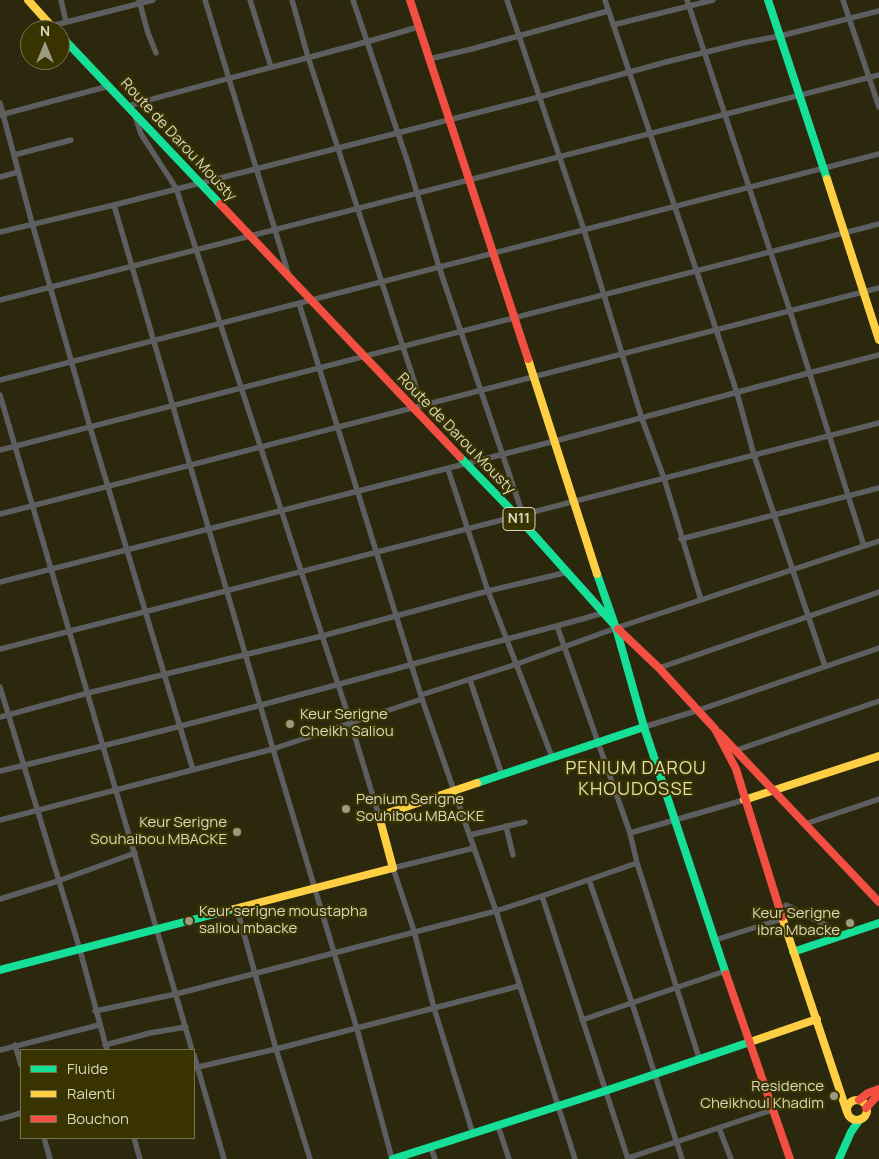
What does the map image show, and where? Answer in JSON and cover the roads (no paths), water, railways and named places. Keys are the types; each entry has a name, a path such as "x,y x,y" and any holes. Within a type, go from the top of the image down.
{"main road":[{"path":"28,0 46,20"},
{"path":"410,0 616,628 644,727 674,820 790,1159"},
{"path":"768,0 879,340"},
{"name":"Route de Darou Mousty","path":"70,45 465,463 520,515 616,628 658,668 715,729 736,769 744,800 793,952 839,1088 853,1116"},
{"path":"0,970 393,868 379,816 644,727"},
{"path":"715,729 879,902"},
{"path":"744,800 879,756"},
{"path":"793,952 879,923"},
{"path":"393,1159 605,1091 817,1019"},
{"path":"839,1088 864,1103 866,1108"},
{"path":"838,1159 851,1132 853,1116 849,1104 879,1089"},
{"path":"853,1116 864,1116 866,1108 879,1094"}],"street":[{"path":"61,0 66,20"},
{"path":"70,21 153,0"},
{"path":"205,0 290,278"},
{"path":"250,0 271,67"},
{"path":"292,0 308,57 422,406"},
{"path":"353,0 417,193 439,268 503,454 520,515"},
{"path":"507,0 584,230 642,418 664,478 701,600"},
{"path":"605,0 697,271 737,393 754,455 825,666"},
{"path":"613,25 688,3 713,0"},
{"path":"844,0 879,107"},
{"path":"139,2 156,54"},
{"path":"688,3 748,188 771,252 864,546"},
{"path":"429,59 608,11"},
{"path":"0,232 704,53 879,11"},
{"path":"379,816 351,724 176,188 141,134 131,109 229,78 367,43 418,27"},
{"path":"0,300 879,75"},
{"path":"1,115 109,86"},
{"path":"0,103 1,115 14,155 90,427 193,770"},
{"path":"14,155 71,140"},
{"path":"0,380 879,154"},
{"path":"0,177 18,172"},
{"path":"114,204 314,889 357,1029 393,1159"},
{"path":"0,450 879,224"},
{"path":"0,514 879,288"},
{"path":"299,304 411,664 496,911 575,1159"},
{"path":"0,582 448,469 879,355"},
{"path":"0,395 192,1049"},
{"path":"0,649 879,423"},
{"path":"448,469 466,529 488,591 552,757"},
{"path":"681,539 879,488"},
{"path":"0,820 273,749 351,724 470,680 566,648 616,628 879,541"},
{"path":"0,716 322,636 488,591 568,572"},
{"path":"658,668 879,592"},
{"path":"0,772 260,705 603,613"},
{"path":"557,626 630,833 637,863 699,1058"},
{"path":"644,727 879,648"},
{"path":"470,680 502,775"},
{"path":"0,687 80,950 106,1048 150,1033 186,1027"},
{"path":"736,750 879,701"},
{"path":"805,824 879,799"},
{"path":"630,833 744,800"},
{"path":"470,835 525,822"},
{"path":"506,826 513,855"},
{"path":"473,1134 434,1008 414,931 393,868 474,848"},
{"path":"0,899 58,881 134,853"},
{"path":"95,1011 176,994 496,911 637,863"},
{"path":"589,880 632,1003 682,1159"},
{"path":"542,896 628,1159 772,1110"},
{"path":"786,905 826,925 826,941"},
{"path":"238,909 276,1049 310,1159"},
{"path":"715,940 782,919"},
{"path":"582,1020 725,972"},
{"path":"224,1159 196,1067 357,1029 519,986"},
{"path":"0,1050 99,1025"},
{"path":"15,1046 20,1061"},
{"path":"0,1119 20,1113"},
{"path":"498,1126 509,1159"},
{"path":"719,1128 731,1159"},
{"path":"44,1139 50,1159"},
{"path":"134,1139 140,1159"},
{"path":"432,1148 435,1159"}],"place":[{"name":"Keur Serigne Cheikh Saliou","path":"290,724"},
{"name":"Penium Serigne Souhibou MBACKE","path":"346,809"},
{"name":"Keur Serigne Souhaibou MBACKE","path":"237,832"},
{"name":"Keur serigne moustapha saliou mbacke","path":"189,921"},
{"name":"Keur Serigne ibra Mbacke","path":"850,923"},
{"name":"Residence Cheikhoul Khadim","path":"834,1096"}],"district":[{"name":"PENIUM DAROU KHOUDOSSE","path":"636,780"}]}
